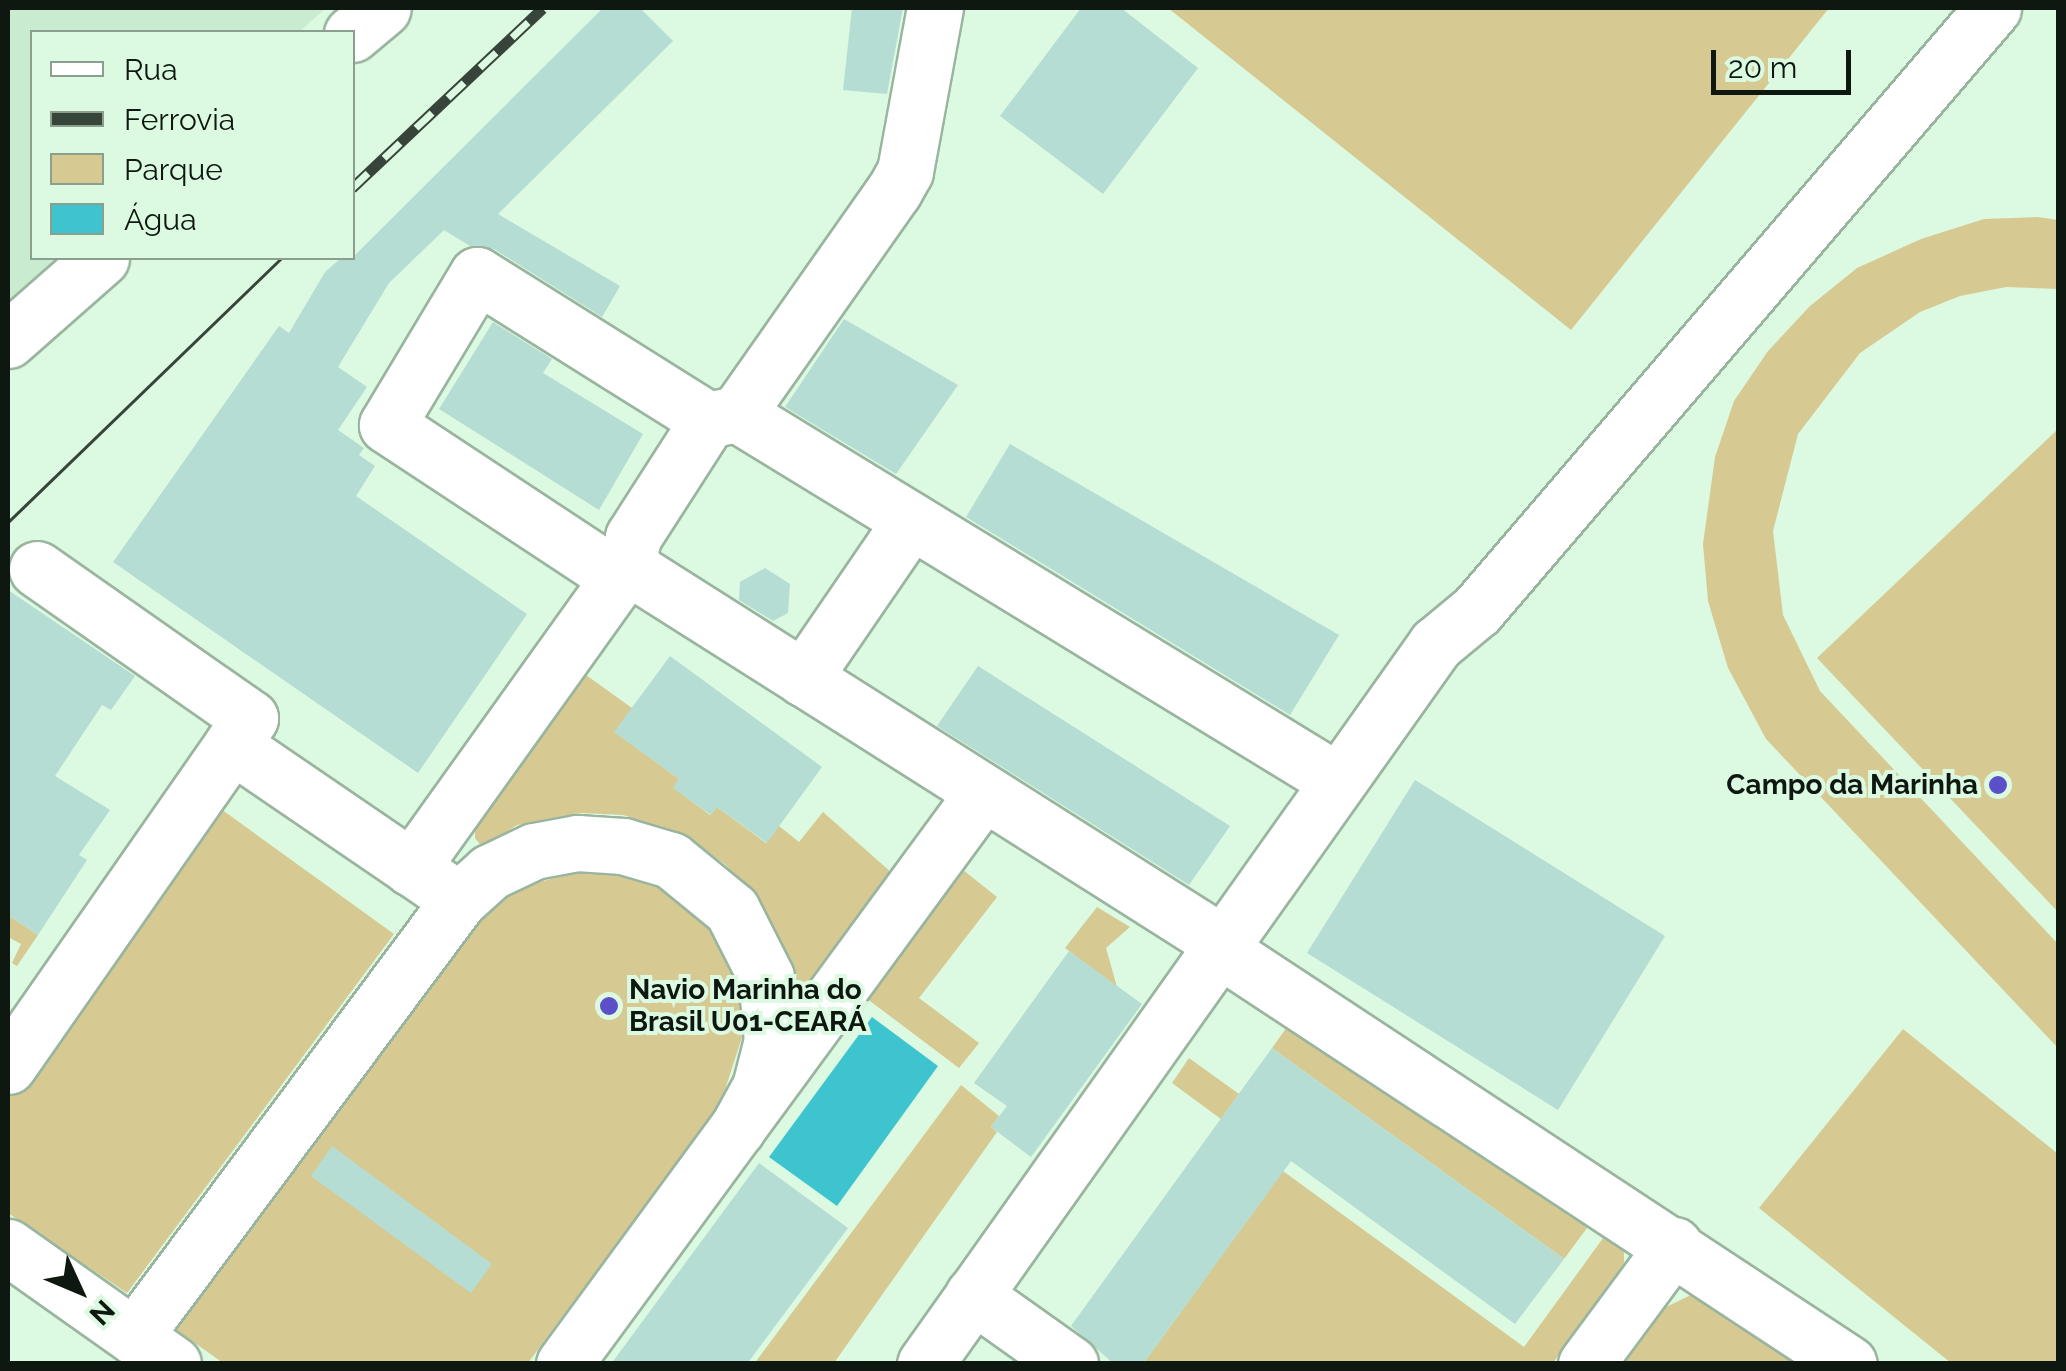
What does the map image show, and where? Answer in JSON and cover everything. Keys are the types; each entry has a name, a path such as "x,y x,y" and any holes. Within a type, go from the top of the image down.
{"street":[{"path":"355,31 382,8"},
{"path":"411,868 623,572 633,537 906,171 936,8"},
{"path":"925,1364 990,1307 1221,946 1436,644 1477,610 1993,8"},
{"path":"8,340 98,260"},
{"path":"1336,780 911,520 477,275 387,426 984,793 1674,1244 1849,1364"},
{"path":"802,678 911,520"},
{"path":"8,1066 250,718 36,570"},
{"path":"232,745 458,900"},
{"path":"564,1364 984,793"},
{"path":"8,1247 154,1350 458,900 490,872 534,850 577,843 622,846 671,860 704,882 732,910 766,977 772,1040 760,1087 738,1129"},
{"path":"1586,1364 1674,1244"},
{"path":"990,1307 1070,1364"}],"shaded area":[{"path":"8,8 326,8 301,30 30,30 30,260 54,260 8,303"}],"green space":[{"path":"1168,8 1829,8 1571,330"},
{"path":"1984,219 2058,220 2058,289 2006,287 1960,296 1920,312 1860,353 1798,434 1773,531 1783,615 1820,691 2058,944 2058,1048 1766,739 1728,668 1708,601 1703,544 1715,457 1734,401 1768,351 1810,306 1857,268 1921,239"},
{"name":"Campo da Marinha","path":"2058,429 2058,912 1817,658"},
{"path":"586,675 632,708 615,732 679,779 674,788 710,815 717,807 766,843 779,826 799,842 823,812 892,873 799,999 788,957 762,906 726,865 685,836 623,815 582,813 517,825 482,847 475,838 475,829"},
{"path":"214,804 394,934 127,1293 8,1213 8,1095"},
{"path":"582,870 612,871 663,889 710,927 733,966 744,1031 721,1102 528,1363 223,1363 174,1328 468,930 515,889"},
{"path":"963,870 997,897 919,998 979,1043 959,1068 866,998"},
{"path":"1097,907 1130,927 1106,948 1117,987 1065,948"},
{"path":"8,915 38,935 17,966 12,963 21,944 8,937"},
{"path":"1287,1027 1590,1224 1564,1259 1272,1048"},
{"path":"1903,1029 2058,1154 2058,1363 1951,1363 1759,1208"},
{"path":"1189,1058 1239,1094 1221,1119 1172,1083"},
{"path":"961,1085 999,1116 991,1127 997,1132 834,1363 754,1364"},
{"path":"1283,1171 1524,1347 1606,1234 1624,1249 1624,1265 1553,1363 1143,1364"},
{"path":"1695,1293 1801,1364 1624,1364 1666,1307"}],"water":[{"path":"872,1017 938,1066 837,1206 769,1157"}],"building":[{"path":"603,8 640,8 673,41 498,214 620,286 602,317 494,249 470,246 444,230 389,283 338,367 367,387 338,430 364,448 359,455 375,466 356,496 527,614 418,773 113,562 279,326 289,333 325,272 339,260 355,260 355,255"},
{"path":"852,8 903,8 887,94 843,90"},
{"path":"1081,8 1121,8 1198,68 1103,194 1000,116"},
{"path":"844,319 958,385 896,474 785,407"},
{"path":"493,322 552,359 543,373 643,434 599,510 439,409"},
{"path":"1010,444 1339,635 1290,715 966,517"},
{"path":"765,568 790,584 788,613 773,621 739,600 740,582"},
{"path":"8,590 135,676 111,710 102,705 55,776 110,810 79,855 87,860 38,935 8,915"},
{"path":"670,656 822,767 767,843 717,807 711,815 673,788 679,779 614,732"},
{"path":"978,666 1230,826 1189,885 937,726"},
{"path":"1415,780 1665,936 1558,1110 1307,953"},
{"path":"1069,951 1142,1004 1031,1157 991,1127 1007,1106 974,1083"},
{"path":"1272,1048 1564,1259 1515,1324 1291,1161 1143,1364 1114,1364 1071,1326"},
{"path":"332,1146 492,1264 471,1293 311,1176"},
{"path":"759,1163 848,1228 747,1364 611,1364"}],"tram line":[{"path":"8,522 279,260"}],"railway":[{"path":"355,185 543,8"}],"place":[{"name":"Campo da Marinha","path":"1998,785"},
{"name":"Navio Marinha do Brasil U01-CEARÁ","path":"609,1006"}]}
